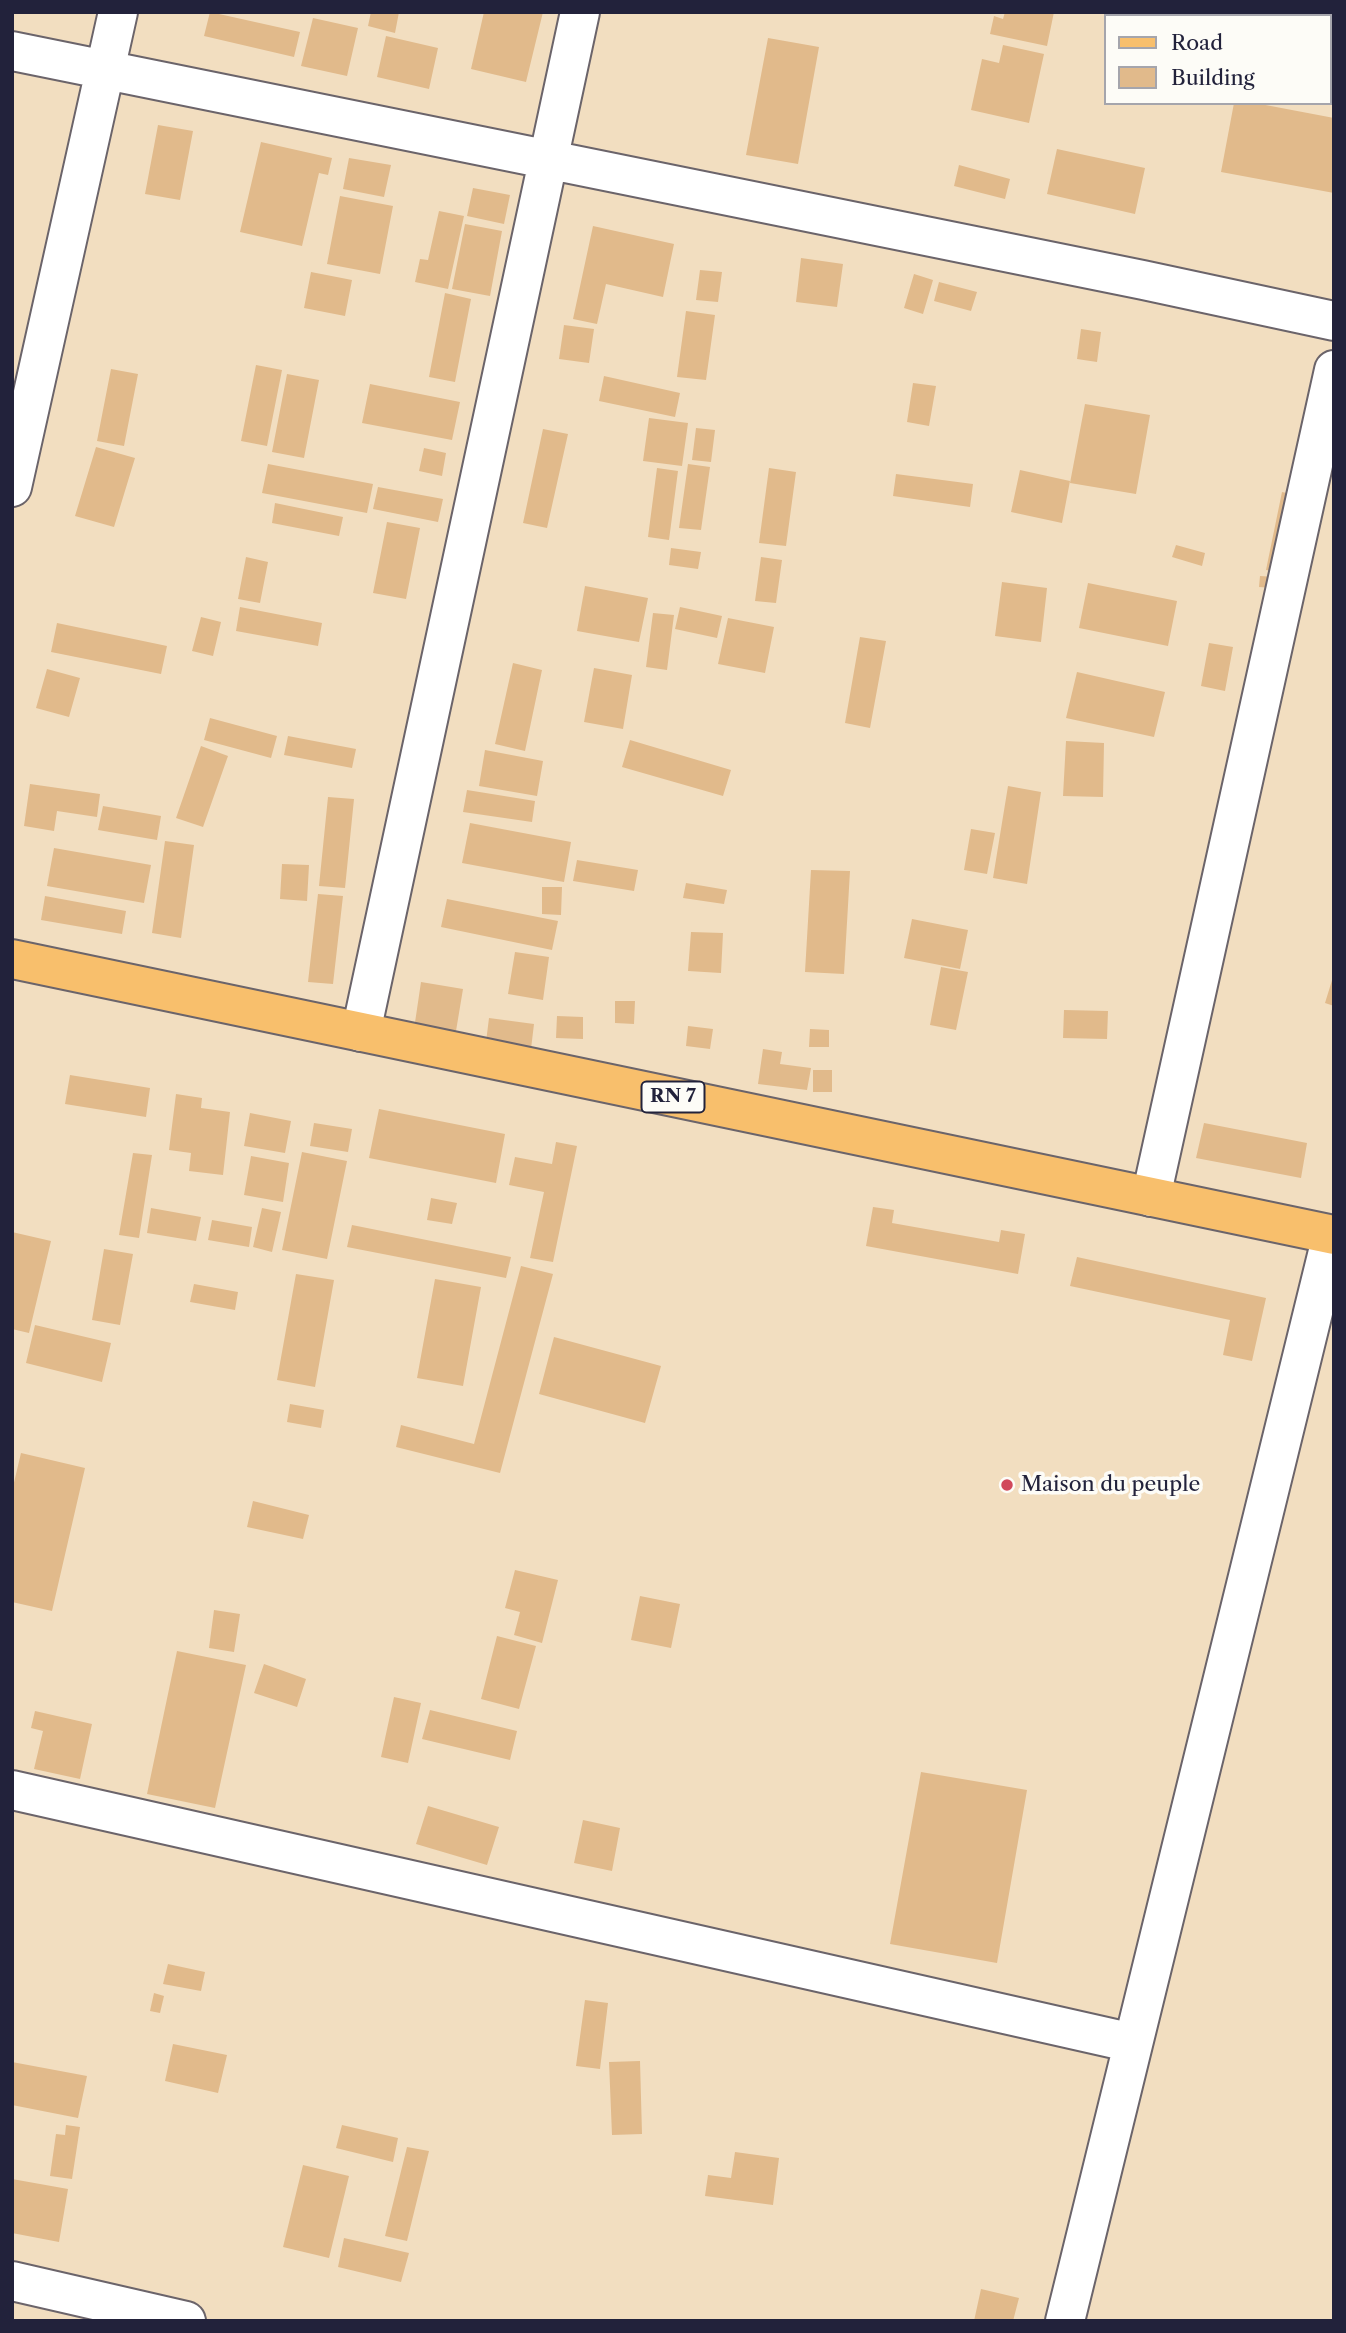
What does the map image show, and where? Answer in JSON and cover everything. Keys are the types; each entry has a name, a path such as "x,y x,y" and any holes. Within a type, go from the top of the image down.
{"main road":[{"name":"RN 7","path":"13,964 361,1032 1333,1235"}],"street":[{"path":"12,486 118,12"},
{"path":"361,1032 580,12"},
{"path":"12,51 1334,321"},
{"path":"1151,1197 1334,370"},
{"path":"1065,2321 1333,1235"},
{"path":"12,1790 1133,2043"},
{"path":"12,2281 186,2321"}],"building":[{"path":"210,12 300,32 294,57 204,36"},
{"path":"371,12 399,12 395,33 368,26"},
{"path":"484,12 543,12 526,82 471,69"},
{"path":"1005,12 1054,12 1047,46 990,34 994,16 1003,19"},
{"path":"313,18 358,28 347,76 301,66"},
{"path":"386,36 438,48 429,89 377,77"},
{"path":"768,38 819,47 798,164 746,155"},
{"path":"1003,45 1044,54 1029,123 971,110 982,59 999,63"},
{"path":"1234,105 1266,105 1334,118 1334,193 1221,172"},
{"path":"158,125 193,131 180,200 145,194"},
{"path":"261,142 332,158 328,175 319,173 302,246 240,232"},
{"path":"1057,149 1145,168 1135,214 1047,194"},
{"path":"349,158 391,165 384,197 343,189"},
{"path":"959,165 1010,179 1005,199 954,186"},
{"path":"473,188 510,195 504,224 467,216"},
{"path":"340,196 393,206 380,274 327,264"},
{"path":"439,211 464,216 448,289 415,282 420,259 428,260"},
{"path":"465,224 502,231 490,296 452,289"},
{"path":"593,226 674,244 663,297 606,284 597,324 573,319"},
{"path":"801,258 843,264 837,307 796,302"},
{"path":"700,270 722,272 718,302 696,300"},
{"path":"311,272 352,280 345,316 304,308"},
{"path":"914,274 933,280 923,314 904,308"},
{"path":"939,282 977,292 971,311 934,301"},
{"path":"445,293 471,299 455,382 429,377"},
{"path":"686,311 715,315 706,380 677,377"},
{"path":"564,325 594,329 589,363 559,359"},
{"path":"1081,329 1101,332 1097,362 1077,359"},
{"path":"256,365 282,370 267,446 241,441"},
{"path":"111,369 138,374 124,446 97,441"},
{"path":"287,374 319,380 304,458 272,452"},
{"path":"604,376 680,393 675,417 599,401"},
{"path":"913,383 936,386 929,426 907,422"},
{"path":"370,384 460,402 452,440 362,423"},
{"path":"1085,404 1150,415 1136,494 1070,483"},
{"path":"649,418 688,423 682,466 643,461"},
{"path":"696,428 715,430 711,462 692,460"},
{"path":"543,429 568,434 547,528 523,523"},
{"path":"96,447 135,458 114,527 75,516"},
{"path":"424,448 446,453 442,476 419,471"},
{"path":"268,464 373,484 367,513 262,493"},
{"path":"688,464 710,467 701,530 679,528"},
{"path":"657,468 678,471 669,540 648,537"},
{"path":"769,468 796,472 786,546 759,543"},
{"path":"1020,470 1070,481 1062,523 1011,512"},
{"path":"896,474 973,484 970,507 893,496"},
{"path":"378,487 443,499 438,522 373,509"},
{"path":"1282,492 1300,496 1284,573 1266,570"},
{"path":"275,503 343,517 339,536 272,523"},
{"path":"387,522 420,528 406,599 373,593"},
{"path":"1176,545 1205,553 1202,566 1172,557"},
{"path":"671,548 701,552 698,569 669,565"},
{"path":"246,557 268,562 260,603 238,599"},
{"path":"761,557 782,560 776,603 755,601"},
{"path":"1260,576 1275,577 1274,588 1259,587"},
{"path":"1002,582 1047,588 1041,642 995,636"},
{"path":"1088,583 1177,601 1168,646 1079,628"},
{"path":"585,586 648,598 639,642 577,631"},
{"path":"240,607 322,623 318,646 236,631"},
{"path":"680,607 722,616 717,638 675,629"},
{"path":"653,613 674,615 667,670 646,667"},
{"path":"201,617 221,622 213,656 192,651"},
{"path":"728,618 774,627 765,673 718,664"},
{"path":"57,623 167,646 161,674 51,652"},
{"path":"860,637 886,641 870,728 845,723"},
{"path":"1209,643 1233,647 1225,691 1201,686"},
{"path":"513,663 542,670 525,751 495,744"},
{"path":"594,668 632,675 623,729 584,722"},
{"path":"47,669 80,678 69,717 36,708"},
{"path":"1077,672 1165,692 1154,737 1066,718"},
{"path":"210,718 277,736 271,758 204,740"},
{"path":"288,736 356,749 352,768 284,755"},
{"path":"630,740 731,770 723,796 622,767"},
{"path":"1066,741 1104,743 1103,797 1063,796"},
{"path":"201,746 228,756 203,827 176,818"},
{"path":"485,750 543,761 537,796 479,786"},
{"path":"30,784 100,794 97,817 57,811 54,831 24,826"},
{"path":"1008,786 1041,792 1027,884 993,878"},
{"path":"467,790 535,801 532,822 463,812"},
{"path":"328,797 354,799 345,888 319,886"},
{"path":"103,806 161,816 157,840 98,830"},
{"path":"470,823 571,842 564,882 462,863"},
{"path":"971,829 995,833 987,874 964,870"},
{"path":"165,841 194,845 181,938 152,933"},
{"path":"54,848 151,865 144,903 47,886"},
{"path":"577,860 638,870 634,891 573,881"},
{"path":"282,864 309,865 307,901 280,899"},
{"path":"811,870 850,871 844,974 805,972"},
{"path":"686,883 727,890 724,904 683,898"},
{"path":"542,887 562,887 561,915 542,914"},
{"path":"318,894 343,896 333,984 308,982"},
{"path":"45,896 126,911 122,934 41,920"},
{"path":"447,899 558,921 552,950 441,927"},
{"path":"912,919 968,930 960,969 904,958"},
{"path":"691,932 723,933 721,973 688,971"},
{"path":"515,952 549,957 543,1000 508,994"},
{"path":"941,967 968,972 956,1030 930,1025"},
{"path":"1334,978 1334,1006 1325,1003"},
{"path":"421,982 463,989 454,1043 413,1036"},
{"path":"615,1001 635,1001 634,1024 615,1023"},
{"path":"1064,1010 1108,1011 1107,1039 1063,1038"},
{"path":"557,1016 583,1017 583,1039 556,1038"},
{"path":"489,1018 534,1024 531,1049 486,1042"},
{"path":"688,1026 713,1029 710,1049 686,1046"},
{"path":"810,1029 829,1030 829,1047 809,1047"},
{"path":"763,1049 782,1052 780,1064 811,1068 807,1090 758,1084"},
{"path":"813,1070 832,1070 832,1092 813,1092"},
{"path":"70,1075 150,1088 146,1117 65,1104"},
{"path":"176,1094 202,1098 201,1108 230,1112 223,1175 189,1171 191,1153 169,1150"},
{"path":"379,1109 505,1134 496,1183 369,1158"},
{"path":"250,1113 291,1121 285,1153 244,1146"},
{"path":"314,1123 352,1129 348,1152 310,1146"},
{"path":"1204,1123 1307,1143 1301,1178 1196,1158"},
{"path":"556,1142 577,1146 553,1262 530,1258 544,1192 509,1185 515,1157 552,1164"},
{"path":"302,1152 347,1161 327,1259 282,1250"},
{"path":"133,1153 152,1155 139,1238 119,1235"},
{"path":"251,1156 289,1163 283,1202 244,1195"},
{"path":"431,1198 457,1203 452,1224 427,1220"},
{"path":"873,1207 894,1210 892,1223 999,1242 1001,1230 1025,1234 1018,1274 866,1246"},
{"path":"151,1208 201,1217 196,1241 147,1233"},
{"path":"262,1208 281,1212 272,1252 253,1247"},
{"path":"212,1220 252,1227 249,1247 208,1240"},
{"path":"352,1225 511,1257 506,1278 347,1247"},
{"path":"12,1232 51,1241 29,1333 12,1329"},
{"path":"104,1249 133,1254 120,1325 92,1320"},
{"path":"1077,1257 1266,1298 1252,1361 1223,1355 1230,1320 1070,1286"},
{"path":"521,1266 553,1274 500,1473 396,1447 401,1425 474,1444"},
{"path":"296,1274 334,1280 315,1387 277,1380"},
{"path":"435,1279 481,1287 463,1386 417,1378"},
{"path":"194,1284 238,1292 235,1310 190,1302"},
{"path":"35,1325 111,1343 102,1382 26,1363"},
{"path":"554,1337 661,1366 645,1423 539,1394"},
{"path":"290,1404 324,1410 321,1428 287,1422"},
{"path":"21,1453 85,1468 52,1611 12,1602 12,1491"},
{"path":"253,1501 309,1515 303,1539 247,1527"},
{"path":"515,1570 558,1580 542,1643 514,1635 520,1612 505,1608"},
{"path":"640,1596 680,1604 671,1648 631,1640"},
{"path":"214,1610 240,1614 234,1652 209,1648"},
{"path":"497,1636 536,1646 519,1709 481,1699"},
{"path":"177,1651 246,1665 215,1808 147,1794"},
{"path":"264,1664 306,1679 297,1707 254,1693"},
{"path":"394,1697 421,1703 408,1763 381,1757"},
{"path":"430,1710 517,1731 510,1760 422,1739"},
{"path":"35,1711 92,1724 80,1779 34,1769 43,1731 31,1728"},
{"path":"921,1772 1027,1790 997,1963 890,1944"},
{"path":"428,1806 499,1827 487,1865 416,1844"},
{"path":"583,1820 620,1828 612,1871 574,1863"},
{"path":"168,1964 205,1972 201,1991 163,1984"},
{"path":"154,1993 164,1996 160,2013 150,2011"},
{"path":"585,2000 608,2003 600,2069 576,2066"},
{"path":"173,2044 227,2055 218,2093 165,2081"},
{"path":"640,2061 642,2134 612,2135 609,2062"},
{"path":"12,2062 87,2076 78,2118 12,2105"},
{"path":"66,2125 80,2127 72,2179 50,2176 56,2134 65,2135"},
{"path":"342,2125 398,2138 393,2162 336,2148"},
{"path":"407,2147 429,2151 407,2241 385,2236"},
{"path":"735,2152 779,2158 773,2205 705,2196 708,2175 731,2178"},
{"path":"303,2165 349,2176 329,2258 283,2247"},
{"path":"12,2179 68,2189 59,2242 12,2233"},
{"path":"344,2238 409,2253 401,2282 338,2267"},
{"path":"981,2289 1019,2298 1013,2321 974,2321"}],"place":[{"name":"Maison du peuple","path":"1007,1485"}]}
